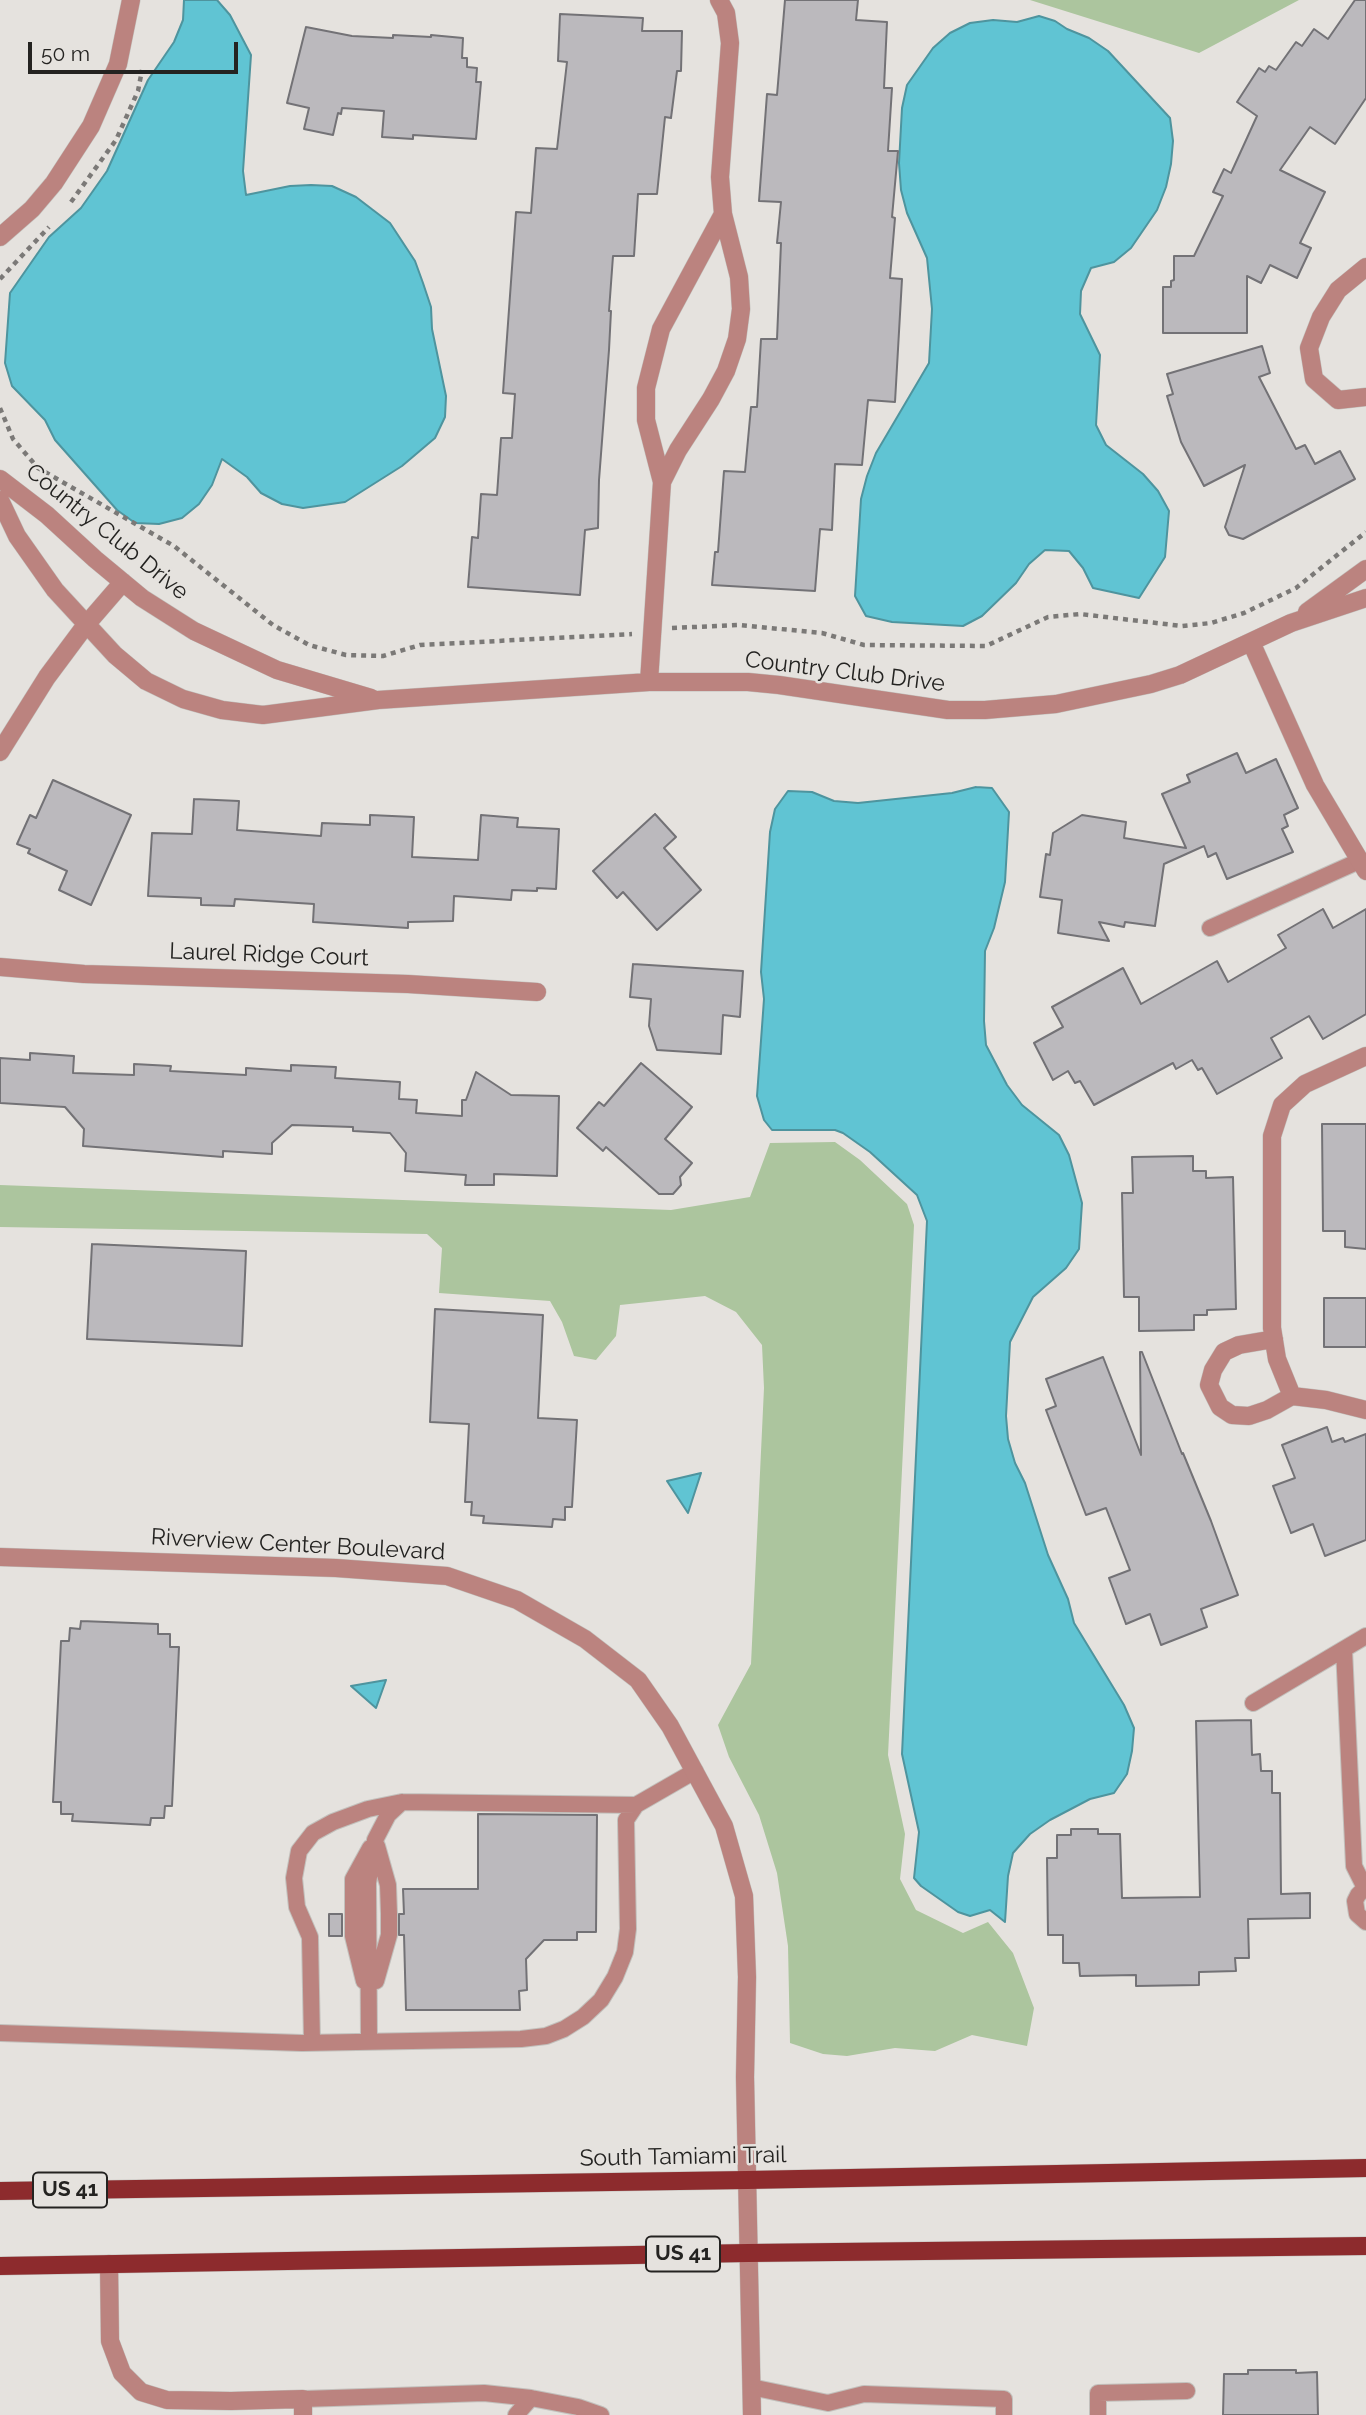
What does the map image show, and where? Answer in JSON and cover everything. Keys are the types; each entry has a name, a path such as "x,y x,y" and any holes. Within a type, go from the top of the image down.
{"main road":[{"name":"South Tamiami Trail","path":"0,2191 1366,2168"},
{"name":"US 41","path":"0,2266 1366,2246"}],"street":[{"path":"0,237 32,209 54,183 91,126 118,64 131,0"},
{"path":"662,482 678,450 726,371 737,339 741,309 739,277 723,214 720,177 730,43 726,13 719,0"},
{"path":"649,682 662,482 646,420 646,388 661,329 723,214"},
{"path":"1366,267 1338,290 1321,317 1309,348 1314,379 1338,400 1366,397"},
{"name":"Country Club Drive","path":"0,479 47,515 142,598 194,631 277,670 377,700"},
{"name":"Country Club Drive","path":"0,500 17,536 55,590 85,626 146,681 183,699 222,710 263,715 377,700 649,682 758,683 948,710 1056,704 1151,684 1200,666 1291,623 1366,598"},
{"name":"Country Club Drive","path":"1291,623 1366,569"},
{"path":"0,752 47,677 85,626 123,582"},
{"path":"1251,642 1315,785 1363,866"},
{"name":"Laurel Ridge Court","path":"0,967 84,974 408,984 537,992"},
{"path":"1292,1396 1277,1359 1273,1339 1272,1136 1282,1105 1305,1084 1366,1056"},
{"path":"1273,1339 1239,1345 1224,1352 1213,1370 1209,1385 1220,1407 1232,1415 1249,1416 1267,1410 1292,1396 1326,1400 1366,1410"},
{"name":"Riverview Center Boulevard","path":"0,1557 336,1568 447,1576 517,1600 585,1639 638,1680 670,1726 724,1826 744,1896 752,2415"},
{"path":"109,2264 110,2341 122,2373 141,2392 167,2400 231,2408 303,2407"}],"lane":[{"path":"1210,929 1363,866"},
{"path":"1253,1703 1366,1636"},
{"path":"1344,1649 1354,1866 1366,1888 1358,1895 1355,1907 1357,1914 1366,1923"},
{"path":"0,2033 312,2042 521,2039 546,2036 583,2017 601,2000 615,1977 625,1952 628,1929 626,1821 636,1805 695,1772"},
{"path":"312,2042 310,1937 297,1907 294,1878 299,1851 313,1833 368,1809 402,1802 636,1805"},
{"path":"369,2041 369,1883 375,1840 388,1815 402,1802"},
{"path":"751,2387 825,2409 864,2394 1004,2399 1004,2415"},
{"path":"1098,2415 1098,2393 1187,2391"},
{"path":"303,2407 484,2393 531,2398 578,2407 601,2415"},
{"path":"516,2415 531,2398"}],"path":[{"path":"0,408 13,439 38,468 174,546 273,625 309,645 346,655 383,656 420,645 625,636"},
{"path":"669,629 739,625 822,633 864,645 986,646 1048,617 1080,614 1182,626 1211,623 1244,613 1296,588 1366,532"}],"green space":[{"path":"1030,0 1299,0 1199,53"},
{"path":"835,1142 860,1160 907,1204 914,1225 888,1755 905,1834 900,1879 916,1910 963,1933 988,1922 1013,1953 1034,2008 1027,2046 972,2035 935,2051 895,2048 847,2056 823,2054 790,2043 788,1946 777,1873 759,1815 729,1757 718,1725 751,1664 764,1388 762,1345 736,1312 705,1296 620,1305 616,1336 596,1360 574,1356 562,1322 550,1301 439,1293 442,1248 427,1234 0,1227 0,1185 671,1210 750,1197 770,1143"}],"water":[{"path":"184,0 217,0 230,15 251,55 243,171 246,195 290,186 311,185 332,186 356,197 390,223 415,261 431,307 432,329 446,396 445,417 435,438 402,466 345,502 303,508 282,504 261,493 247,477 222,459 212,485 199,504 182,518 159,524 135,523 117,510 55,440 45,420 12,386 5,363 10,293 49,237 81,208 107,171 148,80 174,42 183,20"},
{"path":"1039,16 1089,38 1108,51 1170,118 1173,141 1171,164 1157,210 1131,248 1114,262 1091,268 1081,291 1080,314 1100,355 1096,425 1106,445 1143,474 1158,491 1169,511 1165,557 1139,598 1093,588 1083,568 1069,551 1045,550 982,616 963,626 892,622 866,616 855,596 861,499 876,453 929,363 932,309 927,258 907,213 901,190 899,163 902,108 907,85 933,48 950,33 970,23 993,20 1017,22"},
{"path":"976,787 992,788 1009,812 1005,882 994,928 985,951 986,1045 1007,1085 1022,1105 1059,1135 1069,1155 1082,1203 1079,1249 1066,1268 1033,1297 1010,1342 1006,1416 1008,1439 1048,1555 1068,1599 1074,1623 1124,1705 1134,1728 1127,1774 1114,1793 1090,1799 1050,1820 1030,1834 1013,1853 1008,1876 1005,1922 990,1910 970,1916 958,1912 914,1878 919,1832 902,1754 927,1221 917,1195 870,1152 835,1130 772,1130 764,1120 757,1096 764,999 761,972 770,832 775,809 788,791 812,792 834,801 858,803 952,793"},
{"path":"701,1473 688,1513 667,1481"},
{"path":"386,1680 376,1708 351,1686"}],"building":[{"path":"785,0 858,0 856,20 887,22 884,88 892,88 888,151 898,151 890,278 902,279 895,402 868,400 862,465 835,464 832,530 820,529 815,591 712,585 715,552 718,552 724,471 745,472 751,407 757,407 761,339 777,339 781,243 777,243 781,202 759,201 767,94 777,95"},
{"path":"1355,0 1366,0 1366,98 1335,144 1310,127 1280,170 1325,192 1300,243 1311,248 1297,278 1270,265 1261,283 1247,276 1247,333 1163,333 1163,287 1171,287 1171,281 1174,280 1174,256 1194,256 1223,196 1213,192 1224,169 1231,173 1257,116 1237,102 1259,68 1265,72 1269,66 1276,70 1296,42 1302,46 1314,29 1328,39"},
{"path":"560,14 643,18 642,31 682,31 681,71 677,71 671,118 665,117 657,194 638,194 634,256 613,256 598,528 585,530 580,595 468,587 472,537 478,538 481,494 497,495 501,438 512,438 515,394 503,393 516,212 531,213 536,148 557,149 567,62 558,61"},
{"path":"306,27 352,36 393,38 393,35 431,35 463,38 462,58 467,58 467,67 477,68 476,82 481,82 476,139 413,135 413,139 382,137 384,111 342,108 341,114 338,113 333,135 304,129 309,108 287,103"},
{"path":"1262,346 1270,373 1259,377 1296,449 1305,445 1315,464 1340,451 1355,479 1243,539 1229,535 1225,527 1245,465 1204,486 1181,442 1167,396 1173,394 1167,374"},
{"path":"1237,753 1246,773 1276,759 1298,808 1284,815 1288,826 1282,829 1293,852 1227,879 1216,853 1208,857 1204,846 1164,864 1155,926 1125,922 1124,927 1099,922 1109,941 1058,933 1062,900 1040,897 1046,854 1050,855 1053,833 1082,815 1126,822 1124,838 1186,848 1162,794 1190,782 1187,775"},
{"path":"53,780 131,815 91,905 59,890 67,871 28,853 30,849 17,844 30,815 36,818"},
{"path":"194,799 239,801 237,830 321,836 322,823 370,825 370,815 414,817 412,857 478,860 481,815 518,818 517,827 559,829 556,889 512,890 511,900 454,896 453,921 408,922 408,928 313,922 314,904 235,899 234,906 201,905 201,898 148,896 152,833 192,834"},
{"path":"655,814 676,837 664,848 701,890 657,930 623,892 617,898 593,871"},
{"path":"1323,909 1333,928 1366,909 1366,1014 1323,1039 1309,1016 1271,1038 1282,1058 1217,1094 1202,1068 1198,1070 1192,1060 1176,1069 1173,1063 1094,1105 1080,1081 1075,1083 1068,1071 1053,1080 1034,1043 1063,1027 1052,1007 1123,968 1141,1004 1217,961 1228,982 1286,948 1278,935"},
{"path":"633,964 743,971 740,1017 723,1015 721,1054 657,1050 649,1026 651,999 630,997"},
{"path":"30,1053 74,1056 73,1073 134,1075 134,1064 171,1066 170,1071 246,1075 246,1068 291,1071 291,1065 336,1067 335,1078 400,1082 399,1099 417,1100 416,1113 462,1116 462,1100 466,1100 476,1072 511,1095 559,1096 557,1176 494,1174 494,1185 465,1185 466,1175 405,1171 406,1153 390,1133 353,1131 353,1127 292,1125 272,1143 272,1154 223,1151 223,1157 83,1146 84,1129 65,1107 0,1103 0,1058 30,1060"},
{"path":"641,1063 692,1107 665,1139 692,1163 680,1177 681,1185 673,1194 659,1194 606,1147 603,1151 577,1128 599,1102 604,1106"},
{"path":"1322,1124 1366,1124 1366,1249 1345,1247 1345,1231 1323,1231"},
{"path":"1193,1156 1193,1171 1206,1171 1206,1178 1233,1177 1236,1309 1207,1310 1207,1315 1194,1315 1194,1330 1139,1331 1139,1297 1124,1297 1122,1193 1133,1193 1132,1157"},
{"path":"92,1244 246,1251 242,1346 87,1339"},
{"path":"1324,1298 1366,1298 1366,1347 1324,1347"},
{"path":"435,1309 543,1315 538,1418 577,1420 572,1507 565,1507 565,1520 553,1519 552,1527 483,1523 484,1516 471,1515 472,1502 465,1502 469,1424 430,1422"},
{"path":"1140,1352 1211,1521 1238,1595 1201,1609 1207,1627 1161,1645 1150,1614 1126,1624 1109,1578 1130,1570 1106,1508 1086,1515 1046,1410 1056,1406 1046,1379 1103,1357 1141,1455"},
{"path":"1327,1427 1332,1442 1343,1438 1345,1442 1366,1434 1366,1540 1325,1556 1313,1524 1291,1533 1273,1486 1295,1478 1282,1445"},
{"path":"81,1621 158,1624 158,1634 170,1634 170,1647 179,1647 172,1806 165,1806 164,1818 151,1818 150,1825 72,1821 73,1814 61,1814 61,1802 53,1802 61,1641 69,1641 70,1628 80,1629"},
{"path":"1251,1720 1252,1755 1260,1754 1261,1771 1272,1771 1272,1793 1280,1793 1281,1894 1310,1893 1310,1918 1248,1919 1249,1958 1235,1958 1236,1971 1199,1972 1199,1985 1136,1986 1136,1975 1080,1976 1079,1963 1063,1963 1063,1935 1048,1935 1047,1858 1057,1858 1057,1835 1071,1835 1071,1829 1098,1829 1098,1834 1120,1834 1122,1898 1200,1897 1196,1721"},
{"path":"478,1814 597,1815 596,1932 577,1932 577,1940 544,1940 526,1959 527,1990 519,1991 520,2010 406,2010 404,1935 399,1935 399,1914 404,1914 403,1889 478,1889"},
{"path":"329,1914 342,1914 342,1936 329,1936"},
{"path":"1248,2370 1317,2372 1318,2415 1223,2415 1224,2374 1248,2374"}]}
